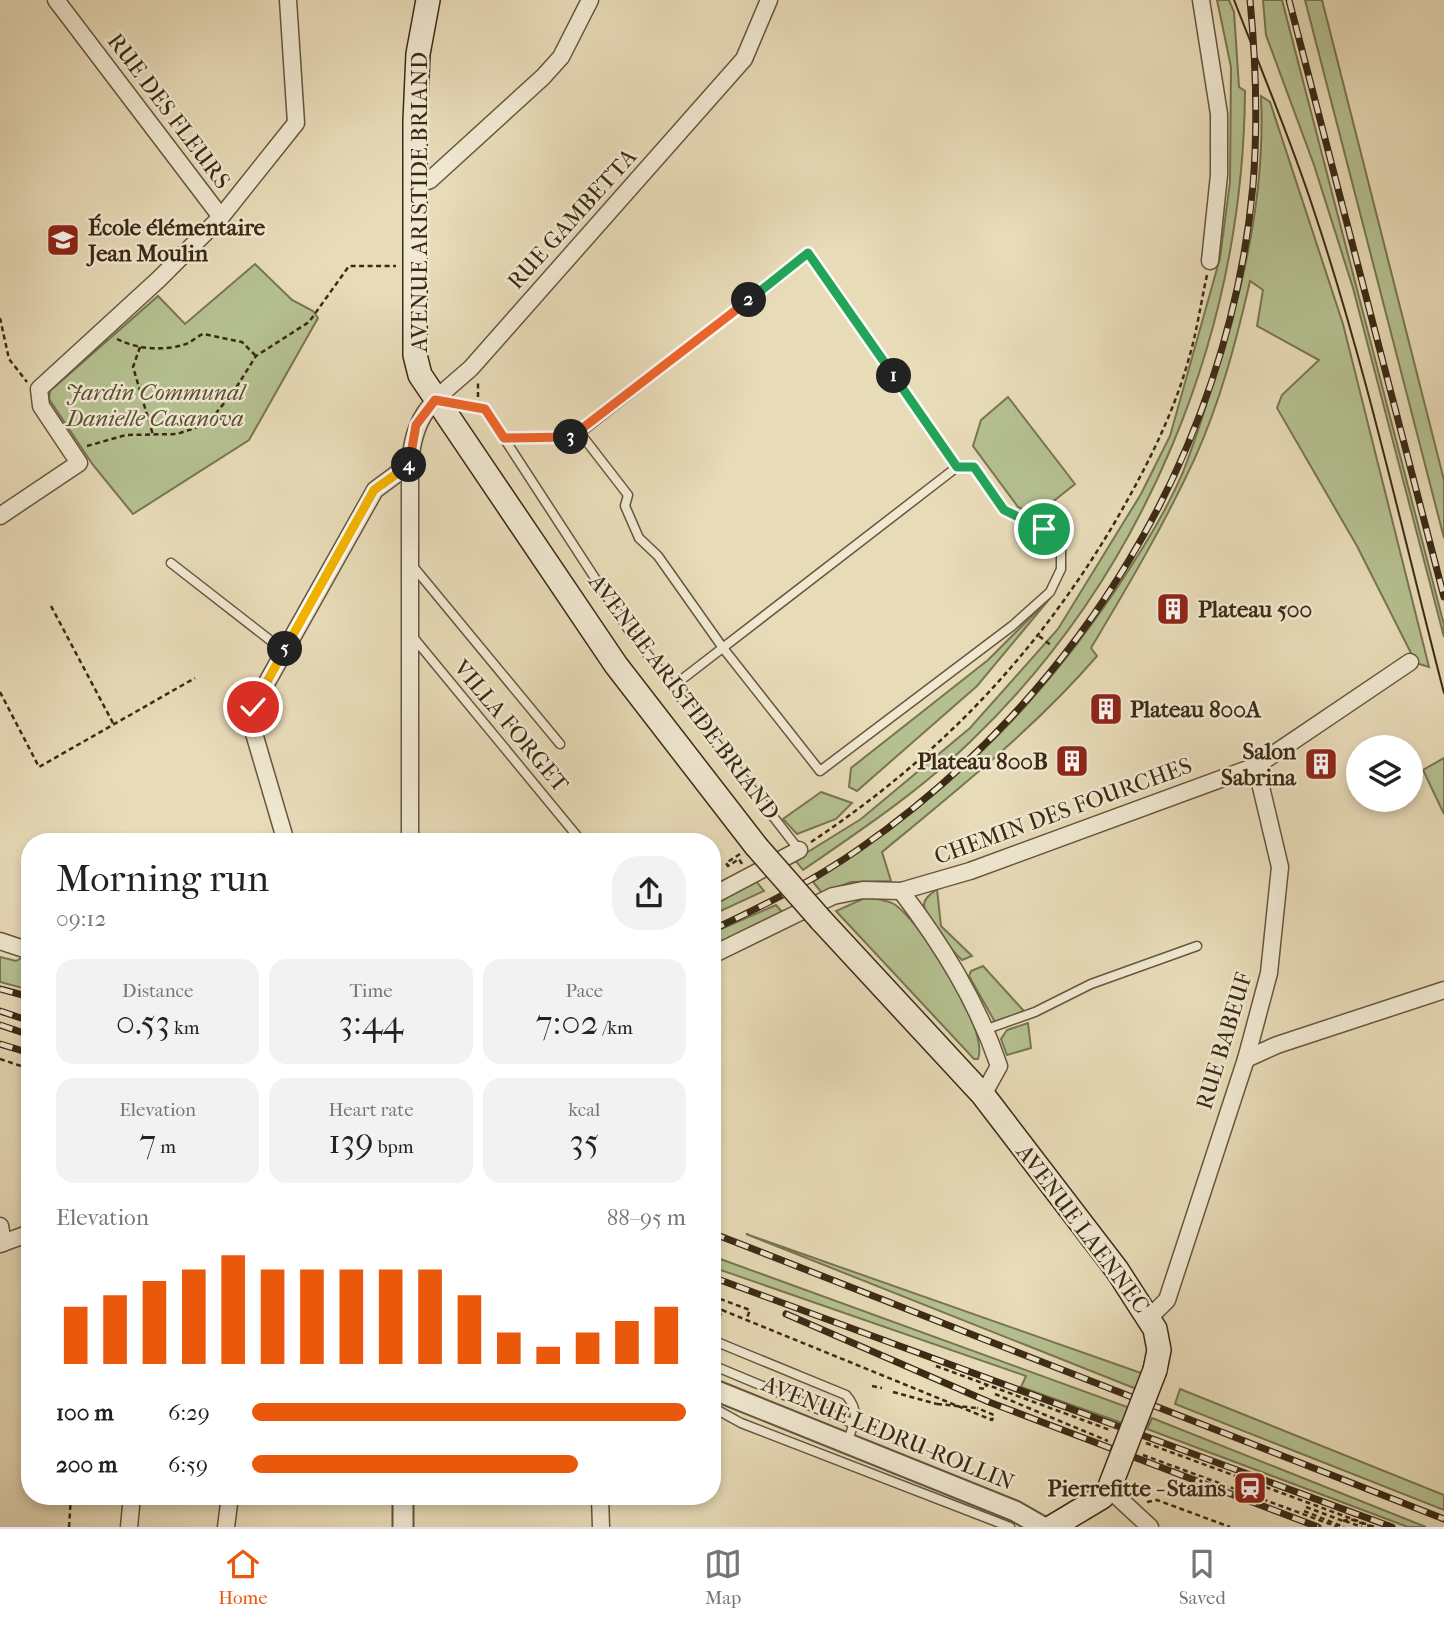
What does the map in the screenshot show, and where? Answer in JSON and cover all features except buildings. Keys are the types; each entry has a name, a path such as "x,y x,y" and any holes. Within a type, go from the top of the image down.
{"main road":[{"name":"AVENUE ARISTIDE BRIAND","path":"428,0 423,14 418,54 414,186 415,355 420,375 746,853 821,920"},
{"name":"AVENUE LAENNEC","path":"821,920 983,1095 1150,1317 1158,1341 1159,1360 1109,1489"},
{"path":"1052,1527 1102,1497 1109,1489"}],"street":[{"name":"RUE DES FLEURS","path":"56,0 221,216"},
{"path":"0,516 76,459 41,406 39,388 103,327 159,279 221,216 296,123 288,0"},
{"path":"414,186 430,180 543,77 561,57 590,0"},
{"name":"RUE GAMBETTA","path":"410,833 410,464 416,425 435,400 471,368 744,59 768,0"},
{"path":"1201,0 1216,85 1220,144 1210,261"},
{"path":"283,833 251,718 253,707 374,490 410,464"},
{"name":"CHEMIN DES FOURCHES","path":"721,951 833,896 863,890 901,891 970,871 1256,766 1410,662"},
{"name":"RUE BABEUF","path":"1150,1317 1167,1300 1246,1059 1269,973 1280,867 1256,766"},
{"path":"721,891 799,850"},
{"path":"901,891 943,945 987,1029 999,1066 983,1095"},
{"path":"0,941 21,948"},
{"path":"1246,1059 1277,1045 1444,990"},
{"path":"0,1226 1,1244 21,1236"},
{"name":"AVENUE LEDRU-ROLLIN","path":"721,1393 1015,1511 1043,1527"},
{"path":"1109,1489 1150,1527"},
{"path":"129,1527 131,1505"},
{"path":"226,1527 229,1505"},
{"path":"403,1505 403,1527"},
{"path":"600,1505 601,1527"}],"lane":[{"path":"504,438 575,437 808,253 957,467"},
{"path":"435,400 478,407"},
{"name":"AVENUE ARISTIDE BRIAND","path":"478,407 485,409 630,632 799,850"},
{"path":"580,433 628,495 625,506 639,538 658,556 723,648 820,771 1012,626 1050,592 1061,569 1061,550 1044,529 1004,510 974,467 957,467 723,648 672,687"},
{"path":"410,562 560,744"},
{"path":"171,563 284,651"},
{"name":"VILLA FORGET","path":"411,634 575,833"},
{"path":"987,1029 1035,1012 1091,984 1196,946"},
{"path":"721,1344 846,1395 856,1411 847,1443"},
{"path":"721,1369 854,1423"},
{"path":"721,1412 741,1423 1010,1527"}],"path":[{"path":"76,459 86,446 126,435 187,433 212,418 256,356 309,322 349,266 414,266"},
{"path":"0,318 9,359 40,399"},
{"path":"103,327 112,337 140,347 184,345 203,334 242,342 256,356"},
{"path":"140,347 133,367 153,435"},
{"path":"471,368 479,376 478,407"},
{"path":"51,606 114,724"},
{"path":"1039,636 1052,646"},
{"path":"0,692 39,767 195,678"},
{"path":"0,1059 21,1066"},
{"path":"721,1299 750,1310 746,1320"},
{"path":"721,1313 722,1310 746,1320 992,1420 995,1415 976,1408 937,1404 893,1392"},
{"path":"936,1366 1115,1432"},
{"path":"979,1388 985,1389 987,1384"},
{"path":"872,1386 882,1388"},
{"path":"995,1394 1108,1442"},
{"path":"1140,1441 1342,1525"},
{"path":"1132,1451 1362,1527"},
{"path":"1128,1507 1157,1500 1230,1527"},
{"path":"69,1527 70,1505"},
{"path":"1306,1509 1350,1527"},
{"path":"1334,1519 1342,1525"},
{"path":"1334,1519 1372,1527"},
{"path":"1342,1525 1350,1519 1372,1527"}],"green space":[{"path":"1217,0 1229,0 1234,12 1239,87 1245,91 1240,182 1226,271 1204,359 1173,444 1134,525 1087,603 1033,675 952,759 911,793 803,870 795,860 861,819 970,728 1058,629 1141,494 1170,436 1220,258 1230,182 1231,67"},
{"path":"1263,0 1282,0 1444,625 1444,637 1353,288 1314,165 1266,35"},
{"path":"1305,0 1322,0 1444,480 1444,538"},
{"path":"1261,96 1270,102 1343,324 1429,667 1416,663 1357,546 1277,408 1282,395 1319,360 1257,326 1263,290 1250,281 1227,372 1212,417 1158,532 1091,648 1097,656 1021,734 882,852 891,881 851,882 822,893 813,882 902,820 942,788 1016,717 1083,636 1143,548 1160,518 1176,488 1194,441 1241,285 1258,191"},
{"name":"Jardin Communal Danielle Casanova","path":"255,264 292,300 313,311 318,318 249,440 133,514 93,465 49,399 50,391 158,296 185,324"},
{"path":"1008,397 1075,484 1036,515 1018,507 973,446 981,420"},
{"path":"1051,597 977,686 857,791 849,787 851,768 988,660"},
{"path":"1444,758 1444,814 1423,770"},
{"path":"821,792 852,803 836,819 797,834 783,819"},
{"path":"756,881 764,891 721,911 721,898"},
{"path":"937,889 941,926 972,956 962,960 929,918 924,902"},
{"path":"867,897 894,904 920,931 964,1001 979,1044 978,1059 974,1059 836,911"},
{"path":"776,905 788,919 721,949 721,929"},
{"path":"0,957 16,961 21,958 21,988 0,982"},
{"path":"983,966 1024,1011 995,1022 969,976 971,971"},
{"path":"1028,1023 1031,1048 1007,1055 1001,1039 1007,1030"},
{"path":"746,1234 1141,1373 1139,1390"},
{"path":"721,1259 1130,1408 1125,1424 1021,1387 1026,1376 721,1270"},
{"path":"1180,1389 1444,1495 1444,1510 1175,1404"},
{"path":"1152,1418 1426,1527 1408,1527 1147,1429"}],"tram line":[{"path":"1234,0 1295,156 1332,268 1367,388 1444,693"}],"railway":[{"path":"721,926 842,861 938,788 1010,719 1074,643 1129,560 1176,472 1212,380 1238,284 1255,162 1256,92 1250,0"},
{"path":"1289,0 1444,597"},
{"path":"0,989 21,995"},
{"path":"0,1011 21,1018"},
{"path":"0,1025 21,1032"},
{"path":"0,1044 21,1050"},
{"path":"721,1237 1444,1519"},
{"path":"721,1280 1392,1527"},
{"path":"786,1314 989,1402 1318,1527"}],"place":[{"name":"École élémentaire Jean Moulin","path":"63,240"},
{"name":"Plateau 500","path":"1173,609"},
{"name":"Plateau 800A","path":"1106,709"},
{"name":"Plateau 800B","path":"1072,761"},
{"name":"Salon Sabrina","path":"1321,764"},
{"name":"Pierrefitte - Stains","path":"1250,1488"}],"route":[{"path":"253,707 374,490 410,464 416,425 435,400 485,409 504,438 575,437 808,253 957,467 974,467 1004,510 1044,529"}]}
